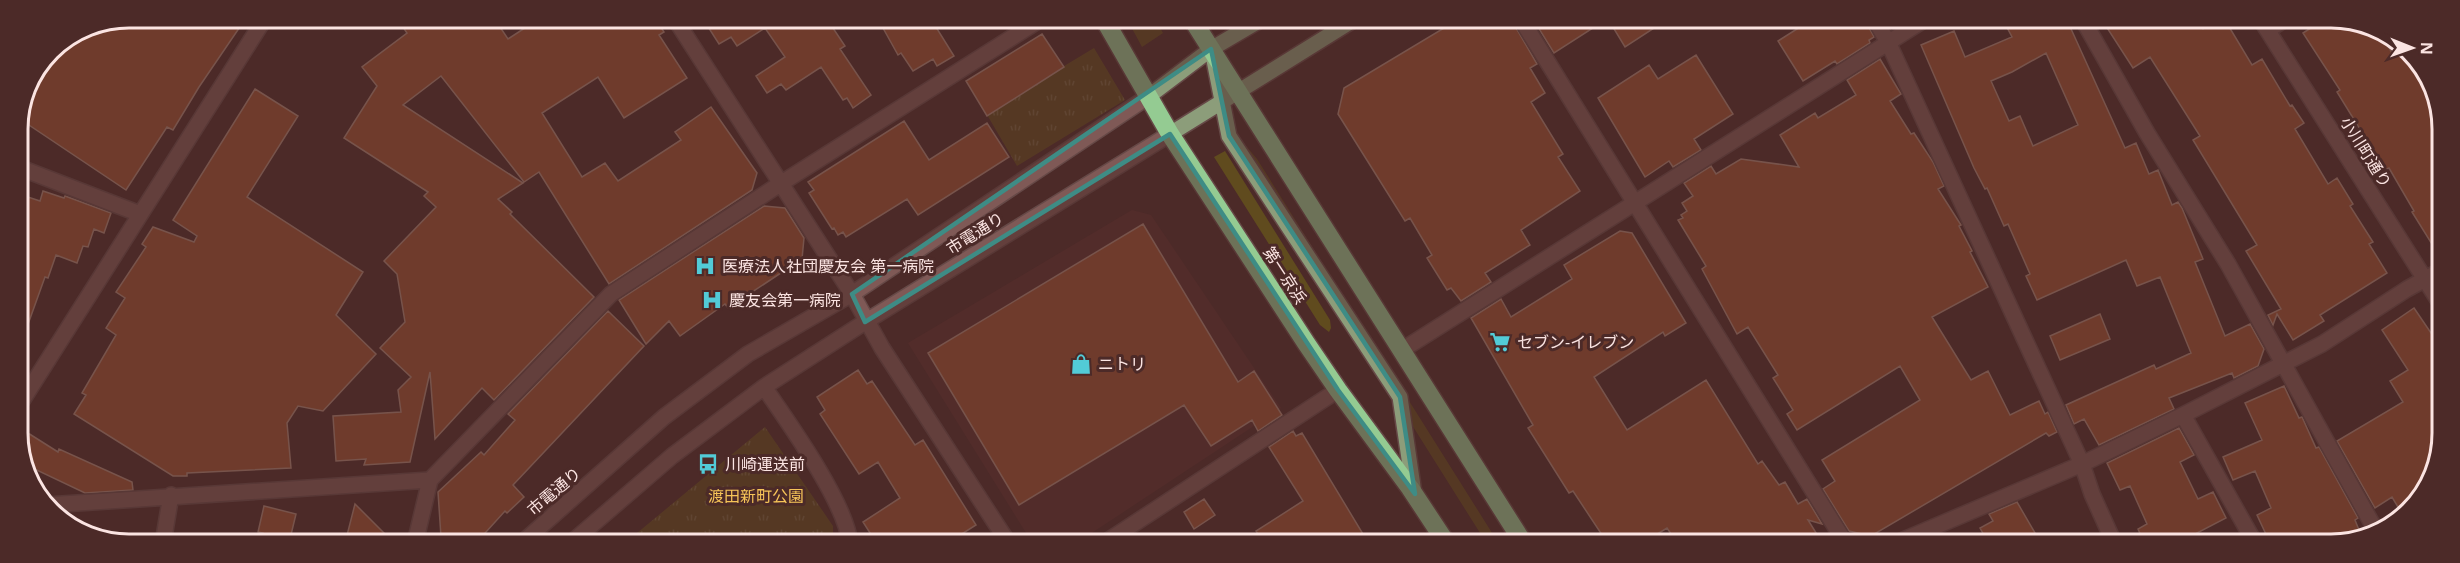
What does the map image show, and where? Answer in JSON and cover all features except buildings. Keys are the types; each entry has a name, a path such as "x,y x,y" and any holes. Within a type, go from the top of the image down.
{"highway":[{"name":"第一京浜","path":"1109,28 1170,134 1338,390 1415,494 1441,534"},
{"path":"1198,28 1518,534"}],"main road":[{"name":"市電通り","path":"1149,96 1211,49 1247,28"},
{"name":"市電通り","path":"1170,134 1341,28"},
{"path":"1211,49 1229,136 1400,398 1415,494"}],"street":[{"path":"28,391 259,28"},
{"path":"681,28 852,294 865,322 1003,534"},
{"path":"417,534 430,480 612,294 780,184 1027,28"},
{"path":"1527,28 1840,534"},
{"path":"1880,28 2082,464 2092,494 2110,534"},
{"path":"1402,350 1911,28"},
{"path":"2088,28 2147,133 2228,264 2373,525"},
{"name":"小川町通り","path":"2267,28 2432,290"},
{"name":"市電通り","path":"532,534 664,417 748,354 852,294 1149,96"},
{"name":"市電通り","path":"581,534 672,456 764,387 1170,134"},
{"path":"29,171 140,213"},
{"path":"1918,534 2082,464 2284,365 2432,275"},
{"path":"764,387 794,431 841,511 849,534"},
{"path":"1118,534 1338,390"},
{"path":"2183,415 2250,534"},
{"path":"57,504 430,480"},
{"path":"164,534 171,495"}],"highlighted area":[{"path":"1211,49 1229,136 1400,397 1415,494 1338,390 1170,134 865,322 852,294"}],"shaded area":[{"name":"ニトリ","path":"1132,210 1151,215 1281,408 1090,534 1027,534 908,343"}],"green space":[{"path":"1132,28 1160,28 1163,33 1142,47"},
{"path":"1094,48 1125,100 1017,166 986,113"},
{"path":"1242,141 1257,159 1493,534 1481,534 1236,144"},
{"path":"1225,151 1330,320 1329,332 1320,325 1214,157"},
{"name":"渡田新町公園","path":"765,427 833,526 833,534 636,534"}],"place":[{"name":"医療法人社団慶友会 第一病院","path":"705,266"},
{"name":"慶友会第一病院","path":"712,300"},
{"name":"セブン-イレブン","path":"1500,342"},
{"name":"ニトリ","path":"1081,364"},
{"name":"川崎運送前","path":"708,464"}]}
